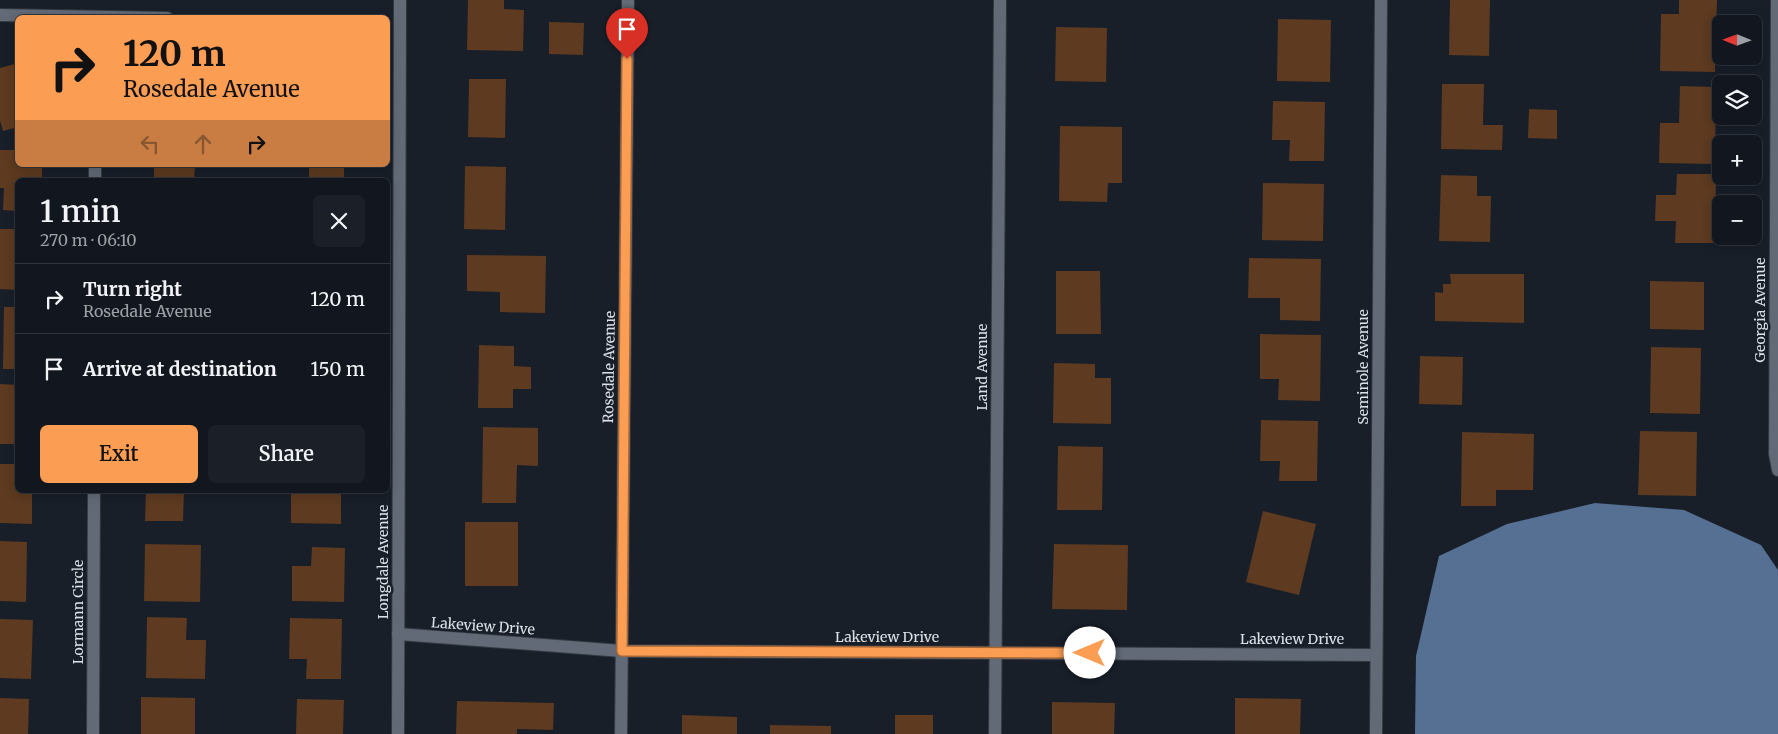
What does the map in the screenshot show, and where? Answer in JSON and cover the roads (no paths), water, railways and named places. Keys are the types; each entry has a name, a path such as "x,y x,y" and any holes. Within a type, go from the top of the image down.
{"street":[{"name":"Longdale Avenue","path":"398,734 393,21 400,0"},
{"name":"Rosedale Avenue","path":"621,734 628,0"},
{"name":"Land Avenue","path":"995,734 1000,0"},
{"name":"Seminole Avenue","path":"1376,734 1381,0"},
{"name":"Georgia Avenue","path":"1776,0 1775,454 1778,470"},
{"path":"0,16 15,16"},
{"name":"Lormann Circle","path":"92,734 94,493"},
{"name":"Lakeview Drive","path":"398,634 622,651 1376,654"}],"water":[{"path":"1595,503 1684,510 1761,545 1778,570 1778,734 1415,734 1416,656 1439,556 1507,524"}]}
